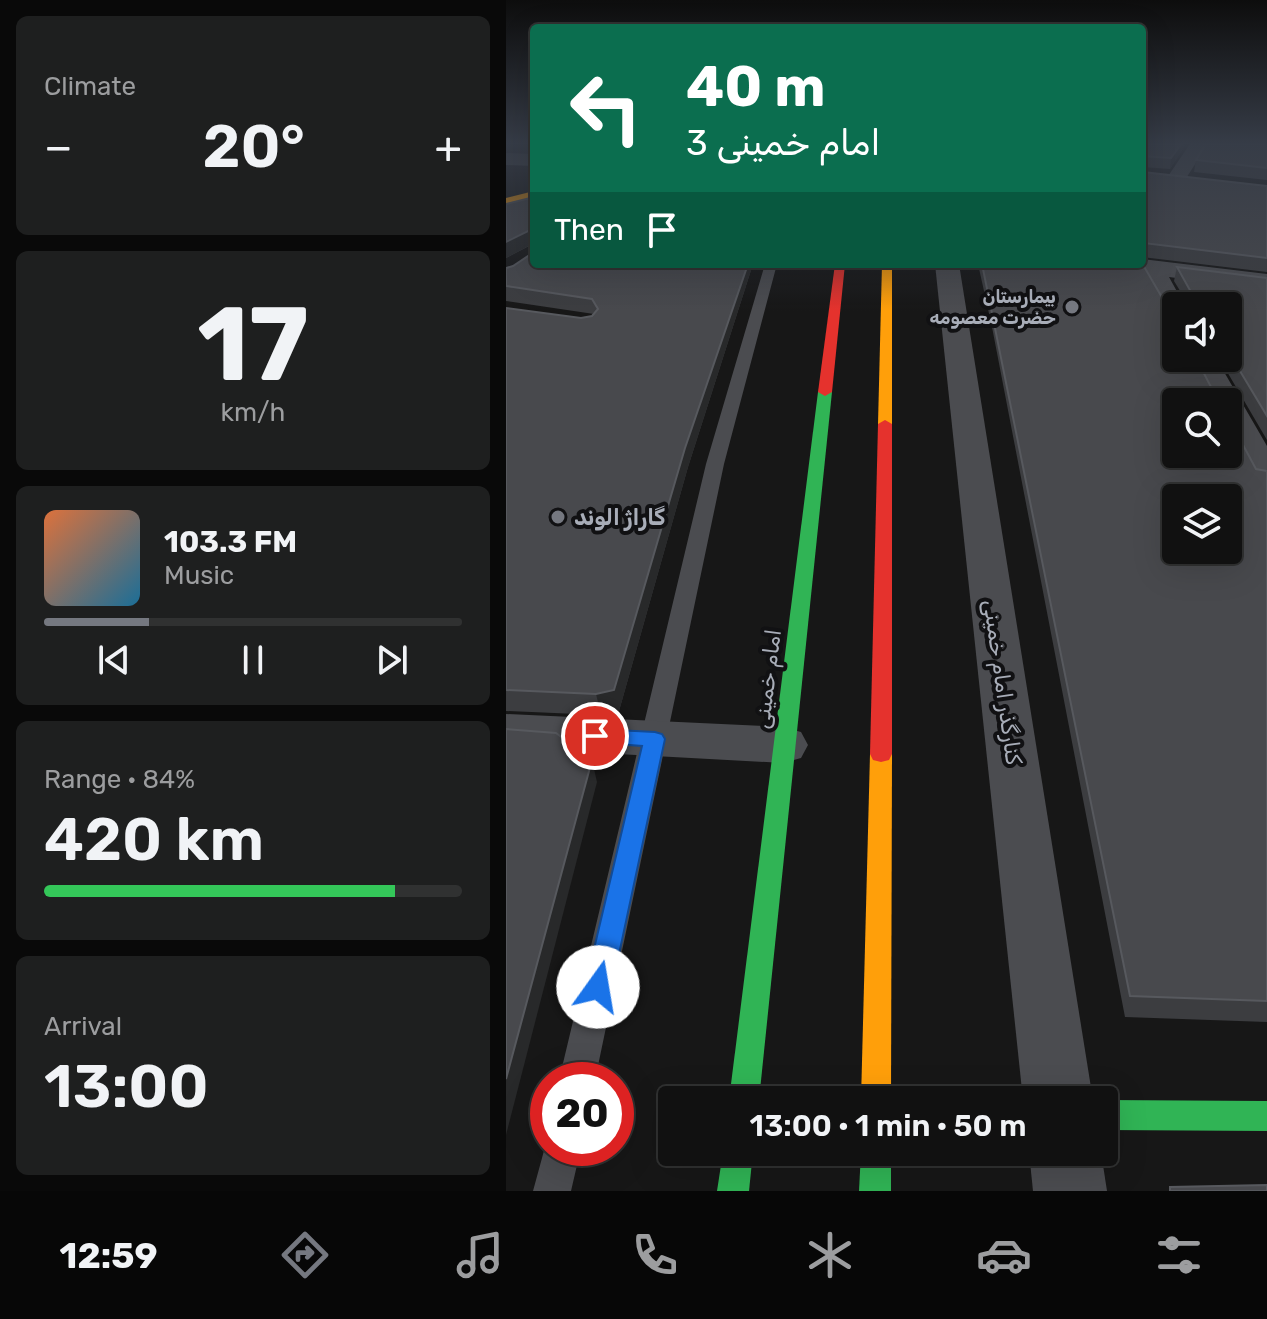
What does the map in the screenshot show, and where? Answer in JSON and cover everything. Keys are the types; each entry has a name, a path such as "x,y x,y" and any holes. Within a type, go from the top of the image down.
{"main road":[{"path":"506,208 530,202"},
{"name":"امام خمینی","path":"746,1086 840,268"},
{"path":"876,1086 887,268"},
{"path":"1118,1115 1267,1116"},
{"path":"733,1191 736,1166"},
{"path":"875,1191 876,1166"}],"street":[{"path":"1146,266 1267,282"},
{"path":"1151,267 1165,292"},
{"name":"کنارگذر امام خمینی","path":"948,268 1056,1086"},
{"path":"1242,431 1267,477"},
{"path":"506,731 783,745"},
{"path":"1067,1166 1070,1191"}],"lane":[{"path":"581,1062 715,464 770,268"},
{"path":"552,1191 558,1166"}],"building":[{"path":"530,200 530,230 506,242 506,204"},
{"path":"1146,200 1267,200 1267,258 1146,243"},
{"path":"530,255 530,268 747,268 685,448 614,690 596,694 506,690 506,308 581,318 592,316 598,309 592,299 506,286 506,268"},
{"path":"1177,267 1267,278 1267,416 1241,372 1242,292 1191,292"},
{"path":"983,268 1145,268 1162,297 1162,372 1203,372 1211,387 1220,388 1162,388 1162,468 1242,468 1242,443 1256,469 1267,471 1267,1001 1130,996"},
{"path":"506,729 556,733 592,760 506,1079"},
{"path":"1267,1185 1267,1191 1170,1191 1170,1187"}],"traffic: fast":[{"path":"746,1086 825,392"},
{"path":"1118,1115 1267,1116"},
{"path":"733,1191 736,1166"},
{"path":"875,1191 876,1166"}],"traffic: slow":[{"path":"506,201 512,200"},
{"path":"885,424 887,268"},
{"path":"876,1086 881,754"}],"traffic: jam":[{"path":"825,392 840,268"},
{"path":"881,754 885,424"}],"place":[{"name":"بیمارستان حضرت معصومه","path":"1072,307"},
{"name":"گاراژ الوند","path":"558,517"}],"route":[{"path":"595,736 655,739 598,987"}]}
